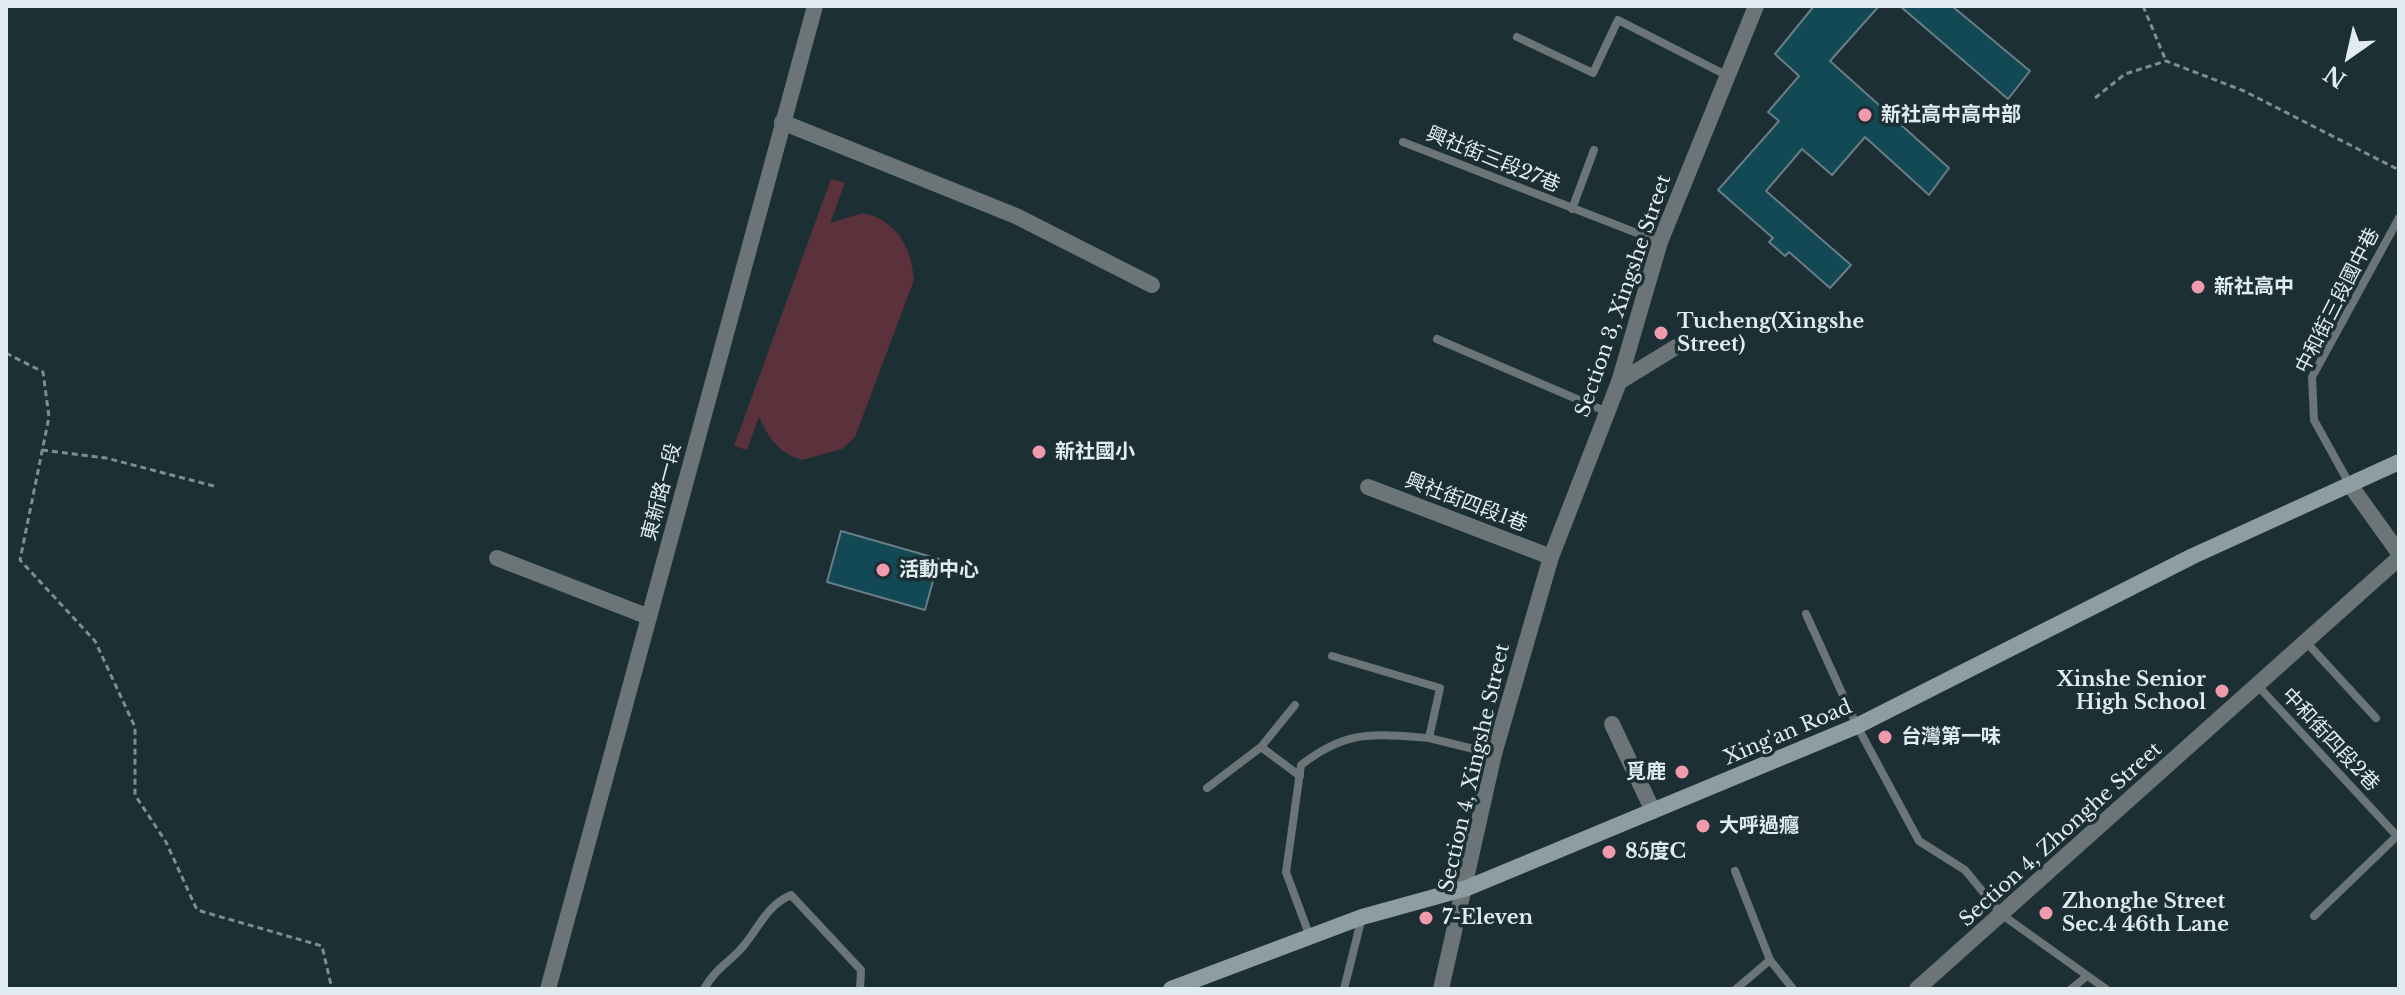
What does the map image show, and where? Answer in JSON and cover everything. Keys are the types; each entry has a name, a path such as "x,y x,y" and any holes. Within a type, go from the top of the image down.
{"main road":[{"name":"Xing'an Road","path":"1171,989 1362,917 1467,888 1857,726 2193,556 2399,462"}],"street":[{"name":"東新路一段","path":"548,989 815,6"},
{"name":"Section 3, Xingshe Street","path":"1551,557 1619,382 1660,242 1756,6"},
{"path":"782,122 1016,216 1152,285"},
{"path":"1619,382 1676,347"},
{"path":"2350,485 2399,556"},
{"name":"興社街四段1巷","path":"1368,487 1551,557"},
{"name":"Section 4, Zhonghe Street","path":"1917,989 2307,643 2399,556"},
{"name":"Section 4, Xingshe Street","path":"1441,989 1467,888 1494,754 1551,557"},
{"path":"497,558 649,617"},
{"path":"1612,724 1653,811"}],"lane":[{"path":"1517,37 1593,73 1618,20 1726,75"},
{"name":"興社街三段27巷","path":"1403,142 1660,242"},
{"name":"興社街三段27巷","path":"1572,209 1594,150"},
{"name":"中和街三段國中巷","path":"2350,485 2325,446 2314,420 2312,377 2399,218"},
{"path":"1437,339 1607,412"},
{"path":"1806,614 1857,726 1919,841 1965,870 2001,914 2106,989"},
{"path":"2307,643 2376,718"},
{"path":"1332,656 1440,688 1429,738"},
{"name":"中和街四段2巷","path":"2258,686 2397,836 2314,916"},
{"path":"1207,788 1261,747 1295,705"},
{"path":"1310,937 1286,872 1301,765 1330,743 1377,734 1429,738 1494,754"},
{"path":"1261,747 1300,776"},
{"path":"1735,871 1770,960 1793,989"},
{"path":"704,989 715,970 739,951 775,902 791,895 861,970 860,989"},
{"path":"1344,989 1362,917"},
{"path":"1736,989 1770,960"},
{"path":"2071,989 2087,976"}],"path":[{"path":"2143,6 2166,61"},
{"path":"2095,98 2125,74 2166,61 2244,91 2399,170"},
{"path":"6,353 43,372 49,417 20,560 95,641 135,727 135,795 166,842 197,910 322,946 332,989"},
{"path":"42,450 106,458 214,486"}],"shaded area":[{"path":"831,179 845,183 830,223 863,213 885,222 906,246 914,280 855,437 842,449 802,460 775,444 759,417 747,450 734,446"}],"building":[{"path":"1814,6 1879,6 1830,61 1949,168 1929,195 1865,137 1832,175 1802,149 1766,191 1851,265 1830,288 1789,252 1785,256 1769,242 1773,238 1718,190 1779,121 1768,112 1799,76 1775,54"},
{"name":"新社高中高中部","path":"1900,6 1952,6 2030,71 2008,99"},
{"name":"活動中心","path":"841,531 939,559 925,610 827,582"}],"place":[{"name":"新社高中高中部","path":"1865,115"},
{"name":"新社高中","path":"2198,287"},
{"name":"Tucheng(Xingshe Street)","path":"1661,333"},
{"name":"新社國小","path":"1039,452"},
{"name":"活動中心","path":"883,570"},
{"name":"Xinshe Senior High School","path":"2222,691"},
{"name":"台灣第一味","path":"1885,737"},
{"name":"覓鹿","path":"1682,772"},
{"name":"大呼過癮","path":"1703,826"},
{"name":"85度C","path":"1609,852"},
{"name":"Zhonghe Street Sec.4 46th Lane","path":"2046,913"},
{"name":"7-Eleven","path":"1426,918"}]}
